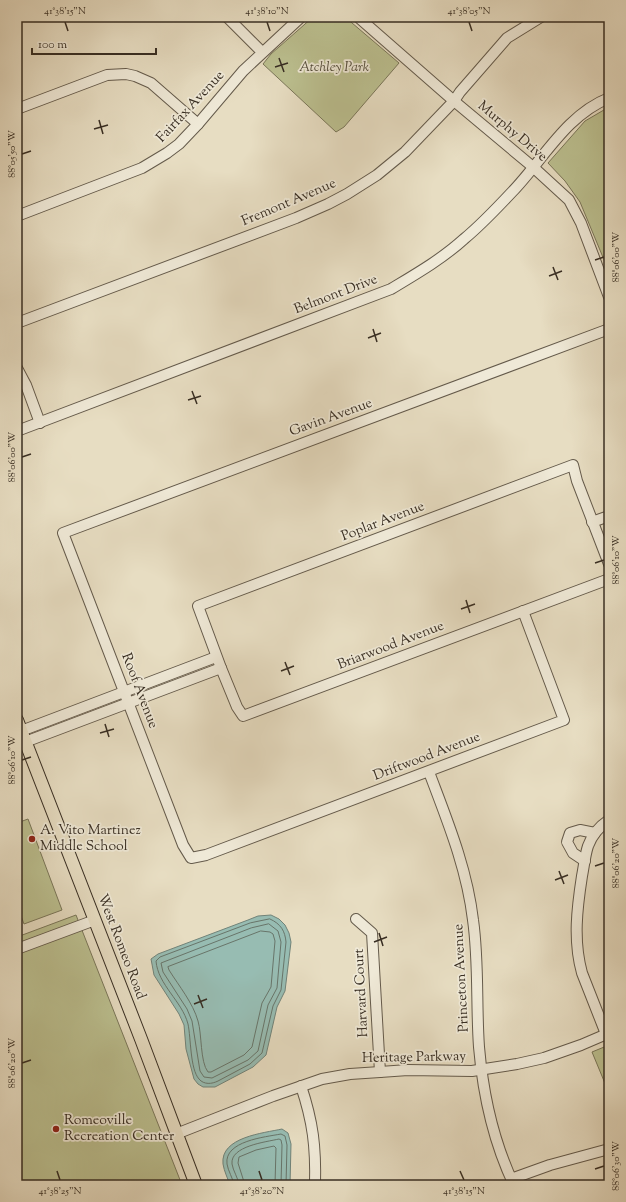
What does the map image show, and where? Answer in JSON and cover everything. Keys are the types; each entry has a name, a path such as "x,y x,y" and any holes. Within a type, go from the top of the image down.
{"main road":[{"name":"West Romeo Road","path":"21,731 196,1185"}],"street":[{"path":"227,17 262,52"},
{"name":"Fairfax Avenue","path":"17,216 130,173 156,161 179,144 262,52 301,17"},
{"name":"Murphy Drive","path":"358,17 454,101 533,167 569,200 581,223 609,297"},
{"name":"Fremont Avenue","path":"17,323 296,218 352,192 377,175 405,152 454,101 460,92 507,38 541,17"},
{"path":"17,109 107,75 126,74 139,77 151,83 198,124"},
{"name":"Belmont Drive","path":"17,431 391,289 432,263 464,240 513,192 578,116 609,98"},
{"name":"Gavin Avenue","path":"63,533 609,329"},
{"path":"17,368 26,385 40,423"},
{"name":"Poplar Avenue","path":"216,657 198,606 574,466 577,481 592,522"},
{"path":"609,516 592,522 609,564"},
{"name":"Roof Avenue","path":"63,533 183,845 191,858"},
{"name":"Briarwood Avenue","path":"216,657 237,708 243,716 609,579"},
{"name":"Driftwood Avenue","path":"191,858 206,855 564,720 523,611"},
{"path":"21,731 216,657"},
{"path":"21,731 128,703 221,668"},
{"name":"Princeton Avenue","path":"429,772 455,842 470,894 475,938 482,1069 488,1106 513,1182"},
{"path":"608,1034 586,985 579,964 577,937 578,903 588,845 595,833 609,820"},
{"path":"585,861 573,853 567,842 570,833 580,830 595,833"},
{"path":"17,949 95,920"},
{"name":"Harvard Court","path":"356,920 372,933 380,1072"},
{"name":"Heritage Parkway","path":"176,1134 322,1079 350,1074 408,1070 460,1071 517,1064 544,1058 608,1034"},
{"path":"301,1086 313,1129 315,1160 314,1185"},
{"path":"513,1182 550,1165 609,1149"}],"green space":[{"name":"Atchley Park","path":"313,17 345,17 399,63 344,127 336,132 263,64 271,54"},
{"path":"609,107 609,266 607,267 580,202 565,181 548,163 585,121"},
{"path":"28,819 62,910 24,924 17,905 17,823"},
{"path":"76,915 182,1185 17,1185 17,937"},
{"path":"609,1045 609,1093 592,1052"}],"water":[{"path":"271,915 279,919 285,925 291,942 285,991 277,1007 266,1055 253,1067 215,1087 203,1087 194,1079 186,1049 184,1025 179,1014 154,975 151,959 158,954 258,916"},
{"path":"282,1129 288,1133 291,1144 290,1185 230,1185 223,1164 224,1155 228,1148 245,1138"}],"place":[{"name":"A. Vito Martinez Middle School","path":"32,839"},
{"name":"Romeoville Recreation Center","path":"56,1129"}]}
